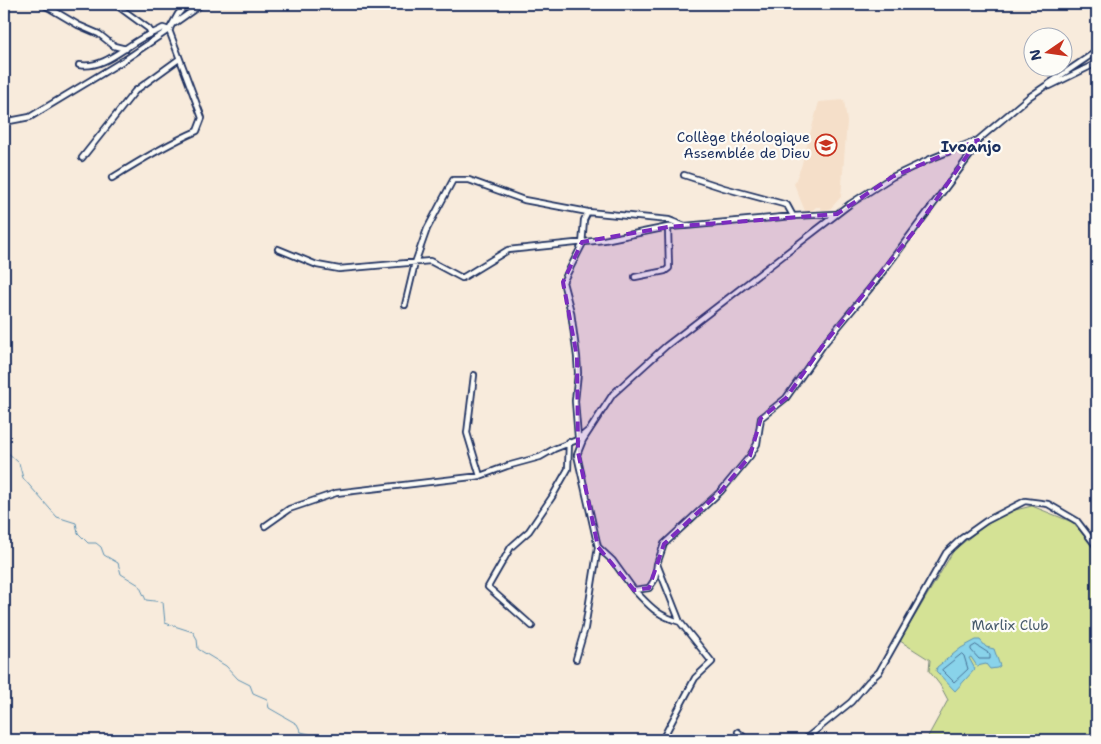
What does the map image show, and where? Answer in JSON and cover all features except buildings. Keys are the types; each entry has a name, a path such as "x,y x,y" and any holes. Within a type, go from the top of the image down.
{"street":[{"path":"115,4 149,29 151,34"},
{"path":"169,30 178,14 188,4"},
{"path":"4,122 30,117 126,59 169,30 178,20 202,4"},
{"path":"46,6 78,25 100,34 114,46 126,49"},
{"path":"79,65 88,66 99,63 163,28 169,30"},
{"path":"112,178 138,161 197,131 202,118 169,30"},
{"path":"576,658 585,628 598,547 577,455 590,429 613,394 666,346 836,214 892,177 930,159 978,140 1037,92 1097,51"},
{"path":"82,158 135,91 180,59"},
{"path":"1037,92 1097,63"},
{"path":"634,590 649,588 655,579 657,564 664,544 721,491 750,456 757,444 761,418 786,398 824,344 915,230 974,150 978,140"},
{"path":"684,175 787,205 793,216"},
{"path":"405,305 415,263 427,229 453,180 469,180 524,200 588,212 669,220 685,226"},
{"path":"578,438 575,401 578,373 577,358 572,312 564,282 573,260 582,245 584,220 588,212"},
{"path":"278,249 317,265 339,269 430,261 462,278 508,250 604,240 668,227 836,214"},
{"path":"635,277 665,271 669,268 668,227"},
{"path":"474,376 467,433 480,476"},
{"path":"265,526 289,509 336,493 480,476 540,457 569,442 577,440 590,429"},
{"path":"532,626 488,587 510,547 530,531 568,469 569,442"},
{"path":"804,740 850,702 879,672 946,553 962,538 986,521 1025,501 1048,504 1077,521 1097,547"},
{"path":"598,547 613,561 634,590 651,607 664,617 680,622"},
{"path":"657,564 680,622 712,662 695,678 662,740"},
{"path":"738,732 746,740"}],"highlighted area":[{"path":"978,140 915,230 824,344 786,398 761,418 750,456 721,491 664,544 649,588 634,590 598,547 578,452 577,357 563,282 582,242 668,227 837,214 892,177"}],"shaded area":[{"name":"Collège théologique Assemblée de Dieu","path":"844,100 847,122 841,197 830,209 822,210 820,207 816,207 812,211 805,211 794,184 801,167 819,102"}],"green space":[{"name":"Marlix Club","path":"1032,506 1072,522 1097,550 1097,740 926,740 948,700 940,685 929,671 930,660 900,641 954,550 984,526 1011,511"}],"water":[{"path":"976,640 980,640 986,647 994,649 1000,666 990,669 986,664 977,666 971,657 969,658 975,669 955,691 936,671 937,667 961,648"}],"waterway":[{"path":"4,449 19,463 23,478 57,517 76,523 78,533 88,543 96,543 101,547 104,555 118,563 121,574 139,585 146,600 163,602 165,623 193,632 197,639 198,649 226,666 238,679 250,685 253,693 267,699 269,708 297,724 301,732 309,734 316,740"}],"place":[{"name":"Collège théologique Assemblée de Dieu","path":"826,145"}],"district":[{"name":"Ivoanjo","path":"971,147"}]}
